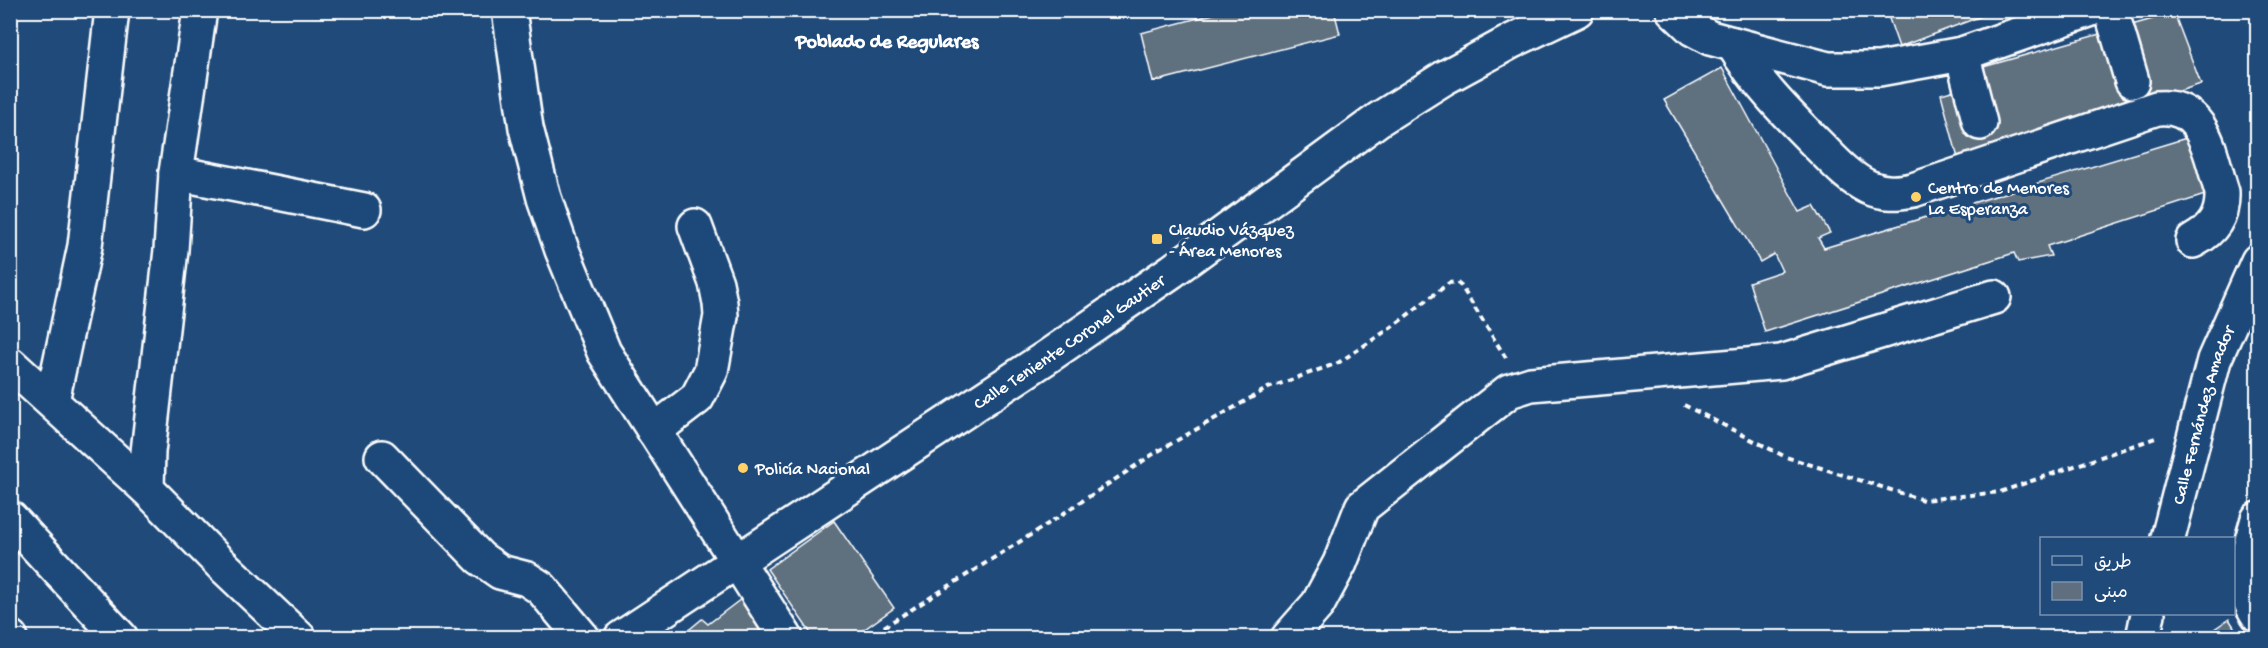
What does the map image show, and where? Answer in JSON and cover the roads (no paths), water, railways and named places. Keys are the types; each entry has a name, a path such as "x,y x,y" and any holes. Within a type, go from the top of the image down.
{"street":[{"path":"52,401 84,246 112,10"},
{"path":"147,489 148,452 171,250 176,173 200,10"},
{"name":"Calle Teniente Coronel Gautier","path":"621,638 1124,304 1379,119 1502,46 1577,10"},
{"path":"1673,10 1693,29 1710,38 1828,69 1853,70 1907,66 1962,54 2089,10"},
{"path":"2110,10 2132,81"},
{"path":"511,12 526,128 562,250 604,352 786,638"},
{"path":"1733,44 1746,66 1775,102 1843,170 1863,184 1886,193 1913,190 2157,108 2170,107 2183,110 2200,125 2222,192 2221,210 2214,226 2193,241"},
{"path":"1962,54 1980,123"},
{"path":"176,173 364,210"},
{"path":"654,431 697,398 711,371 721,316 720,303 716,284 695,226"},
{"name":"Calle Fernández Amador","path":"2168,537 2214,360 2258,261"},
{"path":"1288,638 1318,604 1340,563 1362,507 1509,391 1524,386 1781,362 1994,297"},
{"path":"10,364 147,489 299,638"},
{"path":"382,457 480,558 500,572 527,579 541,588 583,638"},
{"path":"10,518 121,638"},
{"path":"2258,519 2244,577 2246,591 2258,615"},
{"path":"2143,638 2148,615"}],"place":[{"name":"Centro de Menores La Esperanza","path":"1916,197"},
{"name":"Claudio Vázquez - Área Menores","path":"1157,239"},
{"name":"Policía Nacional","path":"743,468"}],"district":[{"name":"Poblado de Regulares","path":"887,40"}]}
